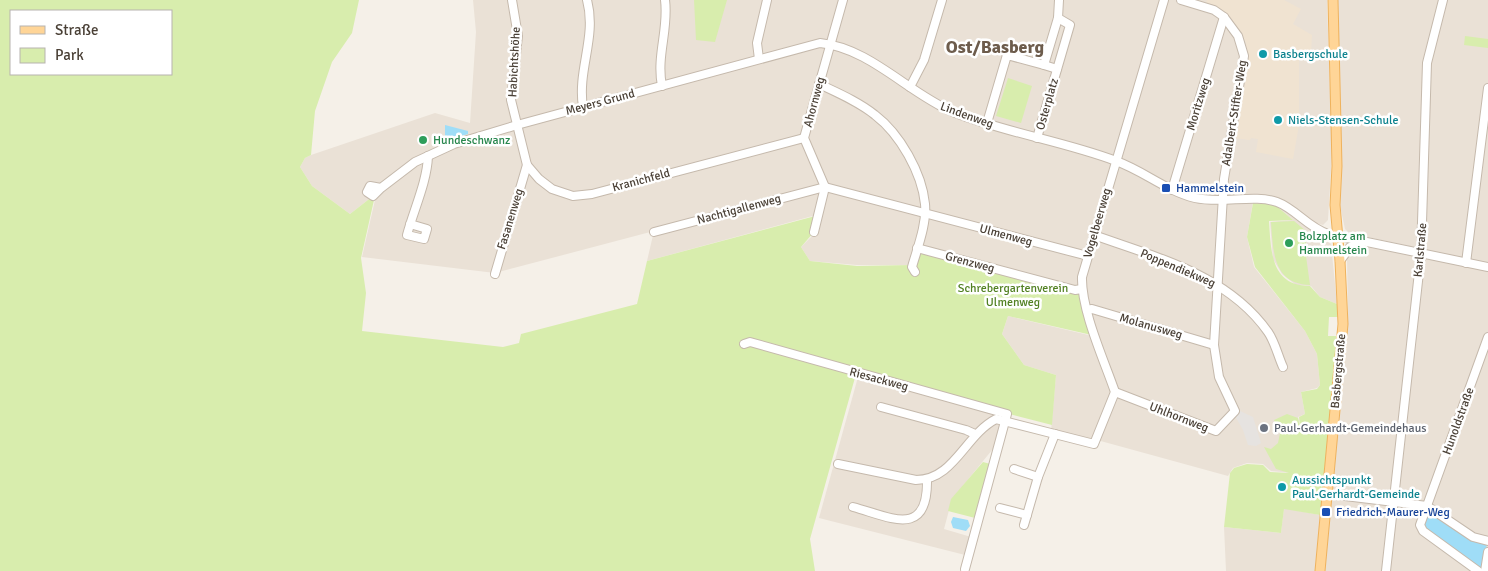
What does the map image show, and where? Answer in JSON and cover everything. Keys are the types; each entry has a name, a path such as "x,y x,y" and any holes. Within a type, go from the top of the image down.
{"main road":[{"name":"Basbergstraße","path":"1320,571 1342,346 1340,261 1337,236 1333,0"}],"street":[{"name":"Habichtshöhe","path":"512,0 518,36 510,100 517,125"},
{"path":"583,107 581,76 589,43 591,24 587,0"},
{"path":"662,86 659,57 666,25 665,0"},
{"path":"759,59 757,43 767,0"},
{"name":"Ahornweg","path":"825,187 804,138 843,0"},
{"path":"910,88 924,60 942,0"},
{"name":"Osterplatz","path":"1044,65 1058,18 1058,0"},
{"name":"Vogelbeerweg","path":"1115,392 1087,310 1082,289 1088,256 1164,0"},
{"name":"Adalbert-Stifter-Weg","path":"1181,0 1214,10 1224,18 1238,36 1244,56 1227,154 1214,345 1219,377 1235,411"},
{"name":"Karlstraße","path":"1386,571 1421,254 1427,64 1443,0"},
{"name":"Osterplatz","path":"1037,138 1070,25 1058,18"},
{"name":"Moritzweg","path":"1172,190 1224,18"},
{"name":"Meyers Grund","path":"381,188 416,162 454,144 759,59 820,43 830,44"},
{"name":"Lindenweg","path":"830,44 875,65 910,88 953,112 1116,161"},
{"name":"Osterplatz","path":"987,123 1007,55 1057,70"},
{"path":"819,84 843,95 875,115 891,132 916,173 923,191 925,214 912,268 915,272"},
{"path":"1466,263 1488,88"},
{"name":"Kranichfeld","path":"517,125 527,165 539,179 552,189 573,196 582,196 804,138"},
{"path":"410,224 428,170 428,156"},
{"path":"1116,161 1138,170 1172,190 1194,198 1223,202 1251,199 1276,202 1314,229 1337,236 1488,267"},
{"name":"Fasanenweg","path":"495,274 527,165"},
{"path":"814,232 825,187"},
{"name":"Ulmenweg","path":"825,187 1088,256"},
{"name":"Nachtigallenweg","path":"654,232 825,187"},
{"name":"Poppendiekweg","path":"1094,235 1197,273 1217,283 1245,304 1269,333 1283,367"},
{"path":"1340,261 1350,247 1365,242"},
{"name":"Grenzweg","path":"917,248 1075,290 1082,289"},
{"name":"Molanusweg","path":"1087,310 1092,309 1214,345"},
{"name":"Hunoldstraße","path":"1428,506 1488,337"},
{"name":"Riesackweg","path":"744,344 750,342 856,374 998,411 1007,414 1006,420 1094,444 1115,392"},
{"name":"Uhlhornweg","path":"1115,392 1216,431 1235,411"},
{"path":"881,407 975,434"},
{"path":"838,464 916,480 927,480 940,474 951,464 975,434 996,419 1006,420 965,569"},
{"path":"1024,525 1038,477 1055,434"},
{"path":"1014,469 1038,477"},
{"path":"853,507 891,518 913,520 918,516 925,498 927,480"},
{"path":"1345,496 1395,500 1428,506 1472,537 1488,541"},
{"path":"1428,506 1420,524 1423,531 1478,571"},
{"path":"1000,508 1027,515"},
{"path":"1485,571 1488,552"}],"shaded area":[{"path":"473,0 1327,0 1332,154 1328,220 1323,225 1316,223 1311,234 1331,244 1337,304 1320,297 1311,286 1296,285 1282,274 1273,259 1270,222 1293,220 1274,204 1253,202 1247,237 1254,267 1305,331 1317,354 1320,385 1317,388 1301,392 1305,414 1298,417 1301,432 1293,473 1271,471 1263,464 1247,463 1233,468 1228,476 1097,440 1088,442 1051,431 1056,375 1024,365 1002,334 1008,316 1097,337 912,265 857,265 810,261 801,247 815,233 820,214 647,261 654,231 495,273 362,257 375,200 373,196 350,214 312,186 300,167 305,158 311,155 435,113 470,123 476,32"},
{"path":"1207,0 1284,0 1301,9 1293,24 1312,35 1311,53 1299,54 1299,125 1293,159 1256,152 1258,139 1234,138 1249,64 1246,43 1239,30 1228,17 1206,2"},
{"path":"1338,0 1488,0 1488,263 1349,233 1345,229 1339,201 1341,160"},
{"path":"1360,246 1488,269 1488,571 1322,571 1348,319 1347,257 1352,249"},
{"path":"858,377 1006,414 1001,439 952,499 944,529 978,539 973,557 819,518"},
{"path":"1240,411 1253,417 1261,443 1256,446 1248,445 1243,430 1235,416"},
{"path":"1284,508 1320,515 1316,571 1226,571 1224,527 1281,533"}],"green space":[{"name":"Schrebergartenverein Ulmenweg","path":"0,0 359,0 352,33 332,62 315,111 311,155 305,158 300,167 312,186 350,214 373,196 374,200 361,258 366,293 362,331 503,347 519,343 521,334 637,304 647,261 819,215 814,232 801,247 810,261 857,266 912,265 917,248 1082,289 1096,336 1008,316 1002,334 1024,365 1056,375 1052,425 856,374 810,539 815,571 0,571"},
{"path":"694,0 727,0 715,42 696,40"},
{"path":"1465,36 1488,39 1488,48 1464,45"},
{"path":"1008,78 1032,86 1021,123 996,116"},
{"path":"1253,203 1274,204 1293,220 1269,221 1273,255 1280,274 1287,280 1297,284 1310,286 1320,297 1337,304 1338,317 1329,317 1328,336 1338,336 1320,515 1284,509 1281,533 1224,527 1230,473 1234,468 1247,464 1263,465 1270,472 1289,473 1276,469 1264,447 1271,449 1278,443 1280,433 1274,420 1287,414 1298,418 1300,427 1299,417 1305,414 1301,392 1317,389 1320,385 1317,354 1305,331 1255,267 1247,237"},
{"name":"Bolzplatz am Hammelstein","path":"1294,221 1306,231 1306,256 1310,285 1289,279 1277,264 1274,254 1271,222"},
{"path":"983,462 994,465 979,519 948,511 951,499"}],"water":[{"path":"445,125 468,131 468,134 445,141"},
{"path":"1429,508 1487,543 1483,571 1425,530 1422,524"},
{"path":"953,517 968,520 970,526 966,531 953,528 951,522"}],"place":[{"name":"Basbergschule","path":"1263,54"},
{"name":"Niels-Stensen-Schule","path":"1278,120"},
{"name":"Hundeschwanz","path":"423,140"},
{"name":"Hammelstein","path":"1166,188"},
{"name":"Bolzplatz am Hammelstein","path":"1289,243"},
{"name":"Paul-Gerhardt-Gemeindehaus","path":"1264,428"},
{"name":"Aussichtspunkt Paul-Gerhardt-Gemeinde","path":"1282,487"},
{"name":"Friedrich-Maurer-Weg","path":"1326,512"}],"district":[{"name":"Ost/Basberg","path":"995,47"}]}
